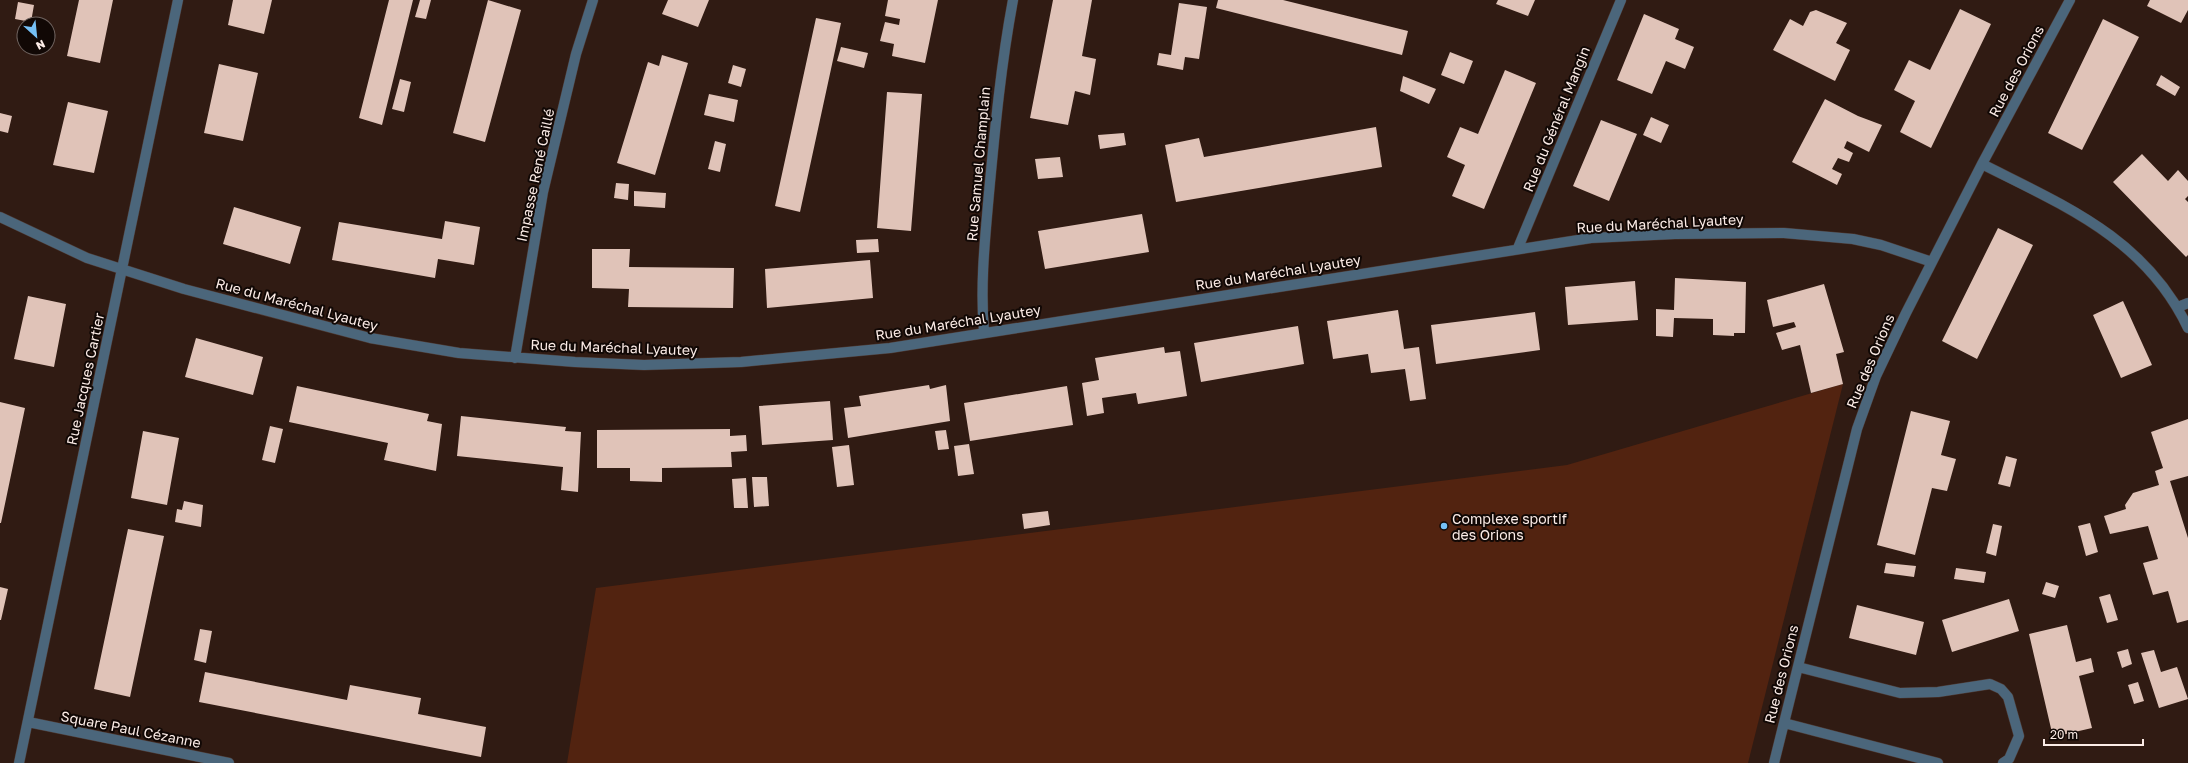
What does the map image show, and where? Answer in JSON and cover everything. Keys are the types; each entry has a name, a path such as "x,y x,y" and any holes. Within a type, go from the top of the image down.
{"street":[{"name":"Rue Jacques Cartier","path":"19,763 178,0"},
{"name":"Impasse René Caillé","path":"515,358 543,192 574,62 593,0"},
{"name":"Rue Samuel Champlain","path":"984,332 982,305 983,267 994,136 1007,33 1013,0"},
{"name":"Rue du Général Mangin","path":"1518,248 1621,0"},
{"name":"Rue des Orions","path":"1774,763 1857,429 1876,376 1982,164 2070,0"},
{"path":"1982,164 2077,212 2112,235 2139,258 2160,281 2178,308 2188,328"},
{"name":"Rue du Maréchal Lyautey","path":"0,218 87,258 199,293 370,338 459,353 515,358 644,365 741,362 890,348 1518,248 1591,238 1630,235 1784,233 1852,239 1881,245 1932,262"},
{"path":"2178,308 2188,303"},
{"path":"1798,667 1900,693 1931,692 1990,684 2001,689 2008,697 2019,736 2012,754 2003,763"},
{"name":"Square Paul Cézanne","path":"28,722 229,763"},
{"path":"1784,723 1938,763"}],"shaded area":[{"name":"Complexe sportif des Orions","path":"1843,384 1748,763 567,763 596,588 1567,465"}],"building":[{"path":"79,0 113,0 100,63 67,56"},
{"path":"233,0 272,0 264,34 228,25"},
{"path":"389,0 413,0 382,125 359,118"},
{"path":"420,0 431,0 426,19 415,17"},
{"path":"488,0 521,10 485,142 453,133"},
{"path":"668,0 709,0 698,27 662,14"},
{"path":"888,0 938,0 925,63 892,56 894,44 880,41 885,22 899,25 900,19 885,16"},
{"path":"1053,0 1092,0 1082,56 1096,59 1090,95 1075,91 1068,125 1030,118"},
{"path":"1218,0 1283,0 1408,31 1402,55 1216,8"},
{"path":"1498,0 1535,0 1528,16 1496,4"},
{"path":"2150,0 2188,0 2188,10 2181,23 2147,6"},
{"path":"18,2 34,5 32,16 16,16 15,19"},
{"path":"1179,3 1207,7 1199,59 1185,57 1183,70 1157,65 1159,53 1171,55"},
{"path":"1960,9 1991,24 1931,148 1900,132 1915,101 1894,90 1909,60 1930,70"},
{"path":"1816,10 1847,23 1836,43 1850,50 1835,81 1773,50 1790,19 1803,26 1810,12"},
{"path":"1644,14 1679,29 1675,39 1694,47 1685,69 1666,61 1652,94 1617,80"},
{"path":"816,18 841,23 800,212 775,206"},
{"path":"2103,19 2139,37 2082,150 2048,133"},
{"path":"841,47 868,53 864,68 837,61"},
{"path":"1450,52 1473,61 1464,84 1441,75"},
{"path":"662,55 688,63 655,175 617,163 648,62 659,66"},
{"path":"219,64 258,73 243,141 204,133"},
{"path":"733,65 746,69 741,87 728,83"},
{"path":"1505,70 1536,83 1484,209 1452,196 1465,165 1447,157 1460,127 1478,134"},
{"path":"2161,75 2180,87 2175,96 2156,85"},
{"path":"1403,76 1436,89 1429,104 1400,91"},
{"path":"400,79 411,82 404,112 392,109"},
{"path":"887,92 922,94 911,231 877,228"},
{"path":"709,94 738,100 734,122 704,115"},
{"path":"1825,99 1858,116 1882,125 1869,152 1847,141 1844,148 1853,153 1849,162 1838,158 1832,169 1842,174 1837,185 1792,162"},
{"path":"68,102 108,111 94,173 53,165"},
{"path":"0,113 12,116 8,133 0,131"},
{"path":"1651,117 1669,125 1661,143 1643,135"},
{"path":"1601,120 1637,134 1609,201 1573,186"},
{"path":"1376,127 1382,167 1176,202 1165,145 1199,138 1204,157"},
{"path":"1124,133 1126,145 1100,149 1098,135"},
{"path":"715,141 726,144 720,172 708,169"},
{"path":"2142,154 2168,181 2178,170 2188,181 2188,196 2185,199 2188,202 2188,255 2186,257 2113,182"},
{"path":"1060,157 1063,177 1038,179 1035,159"},
{"path":"616,183 629,184 628,200 614,198"},
{"path":"634,191 666,193 665,208 634,206"},
{"path":"234,207 301,227 290,264 223,244"},
{"path":"1142,214 1149,252 1045,269 1038,231"},
{"path":"445,221 480,227 474,265 438,259 435,278 332,260 339,222 442,239"},
{"path":"1998,228 2033,245 1977,359 1942,341"},
{"path":"878,239 879,252 857,253 856,240"},
{"path":"592,249 630,249 629,267 734,268 733,308 628,307 629,289 592,288"},
{"path":"870,260 873,298 767,308 765,269"},
{"path":"1675,278 1746,282 1745,333 1734,333 1734,336 1713,335 1713,319 1674,318 1673,337 1656,336 1656,309 1674,310"},
{"path":"1635,281 1638,320 1568,325 1565,287"},
{"path":"1824,284 1844,352 1836,354 1843,384 1811,393 1800,345 1782,350 1776,333 1796,327 1794,322 1773,327 1767,300"},
{"path":"28,296 66,304 54,367 14,359"},
{"path":"2123,301 2152,365 2121,378 2093,315"},
{"path":"1398,310 1404,349 1419,347 1426,399 1410,401 1405,369 1371,373 1368,354 1333,359 1327,321"},
{"path":"1535,312 1540,350 1436,364 1431,325"},
{"path":"1298,326 1304,364 1201,382 1194,343"},
{"path":"196,338 263,357 253,395 185,377"},
{"path":"1164,347 1165,353 1180,351 1187,396 1138,404 1136,393 1102,398 1104,413 1087,416 1082,383 1099,380 1095,358"},
{"path":"929,385 930,389 946,385 950,421 848,438 844,408 861,406 859,396"},
{"path":"297,386 429,414 427,421 442,424 436,471 384,460 388,443 289,422"},
{"path":"1067,386 1073,425 970,441 964,403"},
{"path":"830,401 833,440 762,445 759,406"},
{"path":"0,402 25,408 1,523 0,523"},
{"path":"1911,411 1950,421 1941,455 1956,459 1947,491 1932,488 1915,555 1877,545"},
{"path":"461,416 566,427 565,431 581,432 578,492 561,490 563,467 457,456"},
{"path":"2188,419 2188,476 2170,481 2188,538 2188,620 2177,623 2168,591 2153,595 2143,563 2158,559 2148,526 2110,534 2104,516 2126,509 2125,505 2133,493 2159,485 2155,471 2163,468 2151,432"},
{"path":"270,426 283,429 275,463 262,460"},
{"path":"730,429 730,436 746,435 747,451 731,452 732,467 662,468 662,482 630,481 630,468 597,468 597,430"},
{"path":"946,430 949,449 938,450 935,431"},
{"path":"143,431 179,438 167,505 131,498"},
{"path":"969,444 974,474 958,476 954,446"},
{"path":"849,445 854,485 837,487 832,447"},
{"path":"2006,456 2017,459 2010,487 1998,484"},
{"path":"752,477 767,477 769,506 754,507"},
{"path":"746,478 748,508 734,508 732,479"},
{"path":"184,501 203,505 201,527 175,522 177,509 182,510"},
{"path":"1048,511 1050,525 1024,529 1022,514"},
{"path":"2090,523 2098,552 2086,556 2078,526"},
{"path":"1993,524 2002,526 1996,556 1986,553"},
{"path":"128,529 164,536 130,697 94,689"},
{"path":"1886,563 1916,566 1914,577 1884,573"},
{"path":"1956,568 1986,572 1984,583 1954,579"},
{"path":"2046,582 2059,586 2055,598 2042,594"},
{"path":"0,587 8,589 1,620 0,620"},
{"path":"2110,594 2118,620 2107,623 2099,597"},
{"path":"2009,599 2019,631 1952,652 1942,620"},
{"path":"1857,605 1924,622 1916,655 1849,638"},
{"path":"2067,625 2076,662 2091,658 2094,672 2079,676 2092,728 2053,737 2029,634"},
{"path":"200,629 212,631 206,663 194,660"},
{"path":"2128,649 2132,664 2122,668 2117,652"},
{"path":"2154,650 2161,672 2177,667 2188,699 2159,708 2141,653"},
{"path":"205,672 347,700 350,685 421,698 418,714 486,727 481,757 199,702"},
{"path":"2138,682 2144,701 2134,704 2128,685"}],"place":[{"name":"Complexe sportif des Orions","path":"1444,526"}]}
